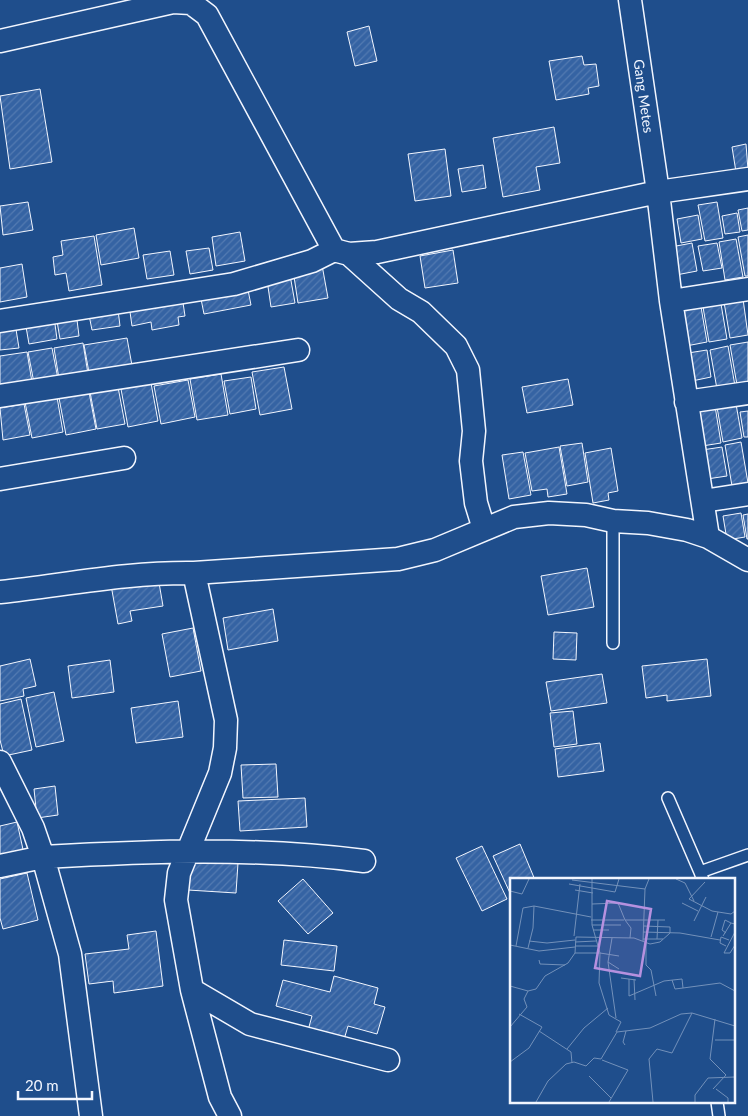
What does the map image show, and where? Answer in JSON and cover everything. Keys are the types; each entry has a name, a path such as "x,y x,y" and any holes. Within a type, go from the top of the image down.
{"street":[{"name":"Gang Metes","path":"630,0 658,192 671,300 708,537"},
{"path":"0,41 173,2 191,1 207,15 342,252 399,299 421,312 456,346 468,370 474,432 471,461 476,503 484,529"},
{"path":"0,321 234,284 342,252 377,252 658,192 748,179"},
{"path":"671,300 748,289"},
{"path":"0,396 298,350"},
{"path":"686,402 748,393"},
{"path":"0,479 124,458"},
{"path":"703,501 748,494"},
{"path":"0,592 89,579 163,572 194,573 398,559 435,550 514,517 550,513 586,515 613,521 648,522 687,530 708,537 748,560"},
{"path":"194,573 226,720 225,748 220,773 179,873 176,900 192,990 220,1097 230,1116"},
{"path":"0,762 33,828 70,954 91,1116"},
{"path":"0,866 43,857 130,851 272,851 364,861"},
{"path":"192,990 250,1024 388,1060"}],"lane":[{"path":"613,521 613,643"},
{"path":"668,798 701,876 748,855"}],"building":[{"path":"369,26 377,61 355,66 347,32"},
{"path":"582,56 584,65 596,64 599,86 588,88 589,94 556,100 549,61"},
{"path":"40,89 52,162 10,169 0,96"},
{"path":"554,127 560,163 536,167 540,190 503,197 493,138"},
{"path":"746,144 748,170 736,172 732,147"},
{"path":"445,149 451,196 415,201 408,154"},
{"path":"483,165 486,188 462,192 458,169"},
{"path":"28,202 33,230 3,235 0,206"},
{"path":"717,202 723,238 705,241 698,205"},
{"path":"748,208 748,230 742,231 738,210"},
{"path":"737,213 740,232 725,234 722,216"},
{"path":"698,215 702,239 681,243 677,219"},
{"path":"134,228 139,258 101,265 96,235"},
{"path":"240,232 245,261 216,266 212,237"},
{"path":"748,235 748,276 745,276 738,237"},
{"path":"94,236 102,285 69,291 66,273 55,275 53,257 63,255 61,241"},
{"path":"736,239 743,277 725,280 719,242"},
{"path":"692,243 697,271 676,275 671,247"},
{"path":"717,243 722,268 703,271 698,246"},
{"path":"209,248 213,270 190,274 186,251"},
{"path":"453,250 458,283 425,288 420,256"},
{"path":"170,251 174,275 147,279 143,255"},
{"path":"22,264 27,297 0,302 0,268"},
{"path":"322,265 328,298 298,303 293,270"},
{"path":"290,275 295,303 271,307 267,280"},
{"path":"247,285 251,305 204,314 200,294"},
{"path":"182,296 185,316 178,317 179,325 152,330 151,322 132,326 129,305"},
{"path":"743,299 748,335 730,338 724,302"},
{"path":"721,304 727,339 709,342 703,307"},
{"path":"701,307 707,342 686,346 680,311"},
{"path":"118,310 120,326 92,330 89,315"},
{"path":"76,312 79,336 60,339 56,315"},
{"path":"54,317 57,339 29,344 25,321"},
{"path":"15,323 19,348 0,350 0,325"},
{"path":"127,338 133,371 90,378 84,345"},
{"path":"748,342 748,383 737,385 730,345"},
{"path":"83,343 89,380 60,385 54,348"},
{"path":"728,346 735,386 717,389 710,350"},
{"path":"52,348 59,384 35,388 28,352"},
{"path":"707,350 711,377 692,381 688,353"},
{"path":"27,352 33,388 0,393 0,356"},
{"path":"284,367 292,409 260,415 252,372"},
{"path":"221,374 228,415 197,420 190,379"},
{"path":"251,377 256,409 230,414 224,381"},
{"path":"568,379 573,405 527,413 522,387"},
{"path":"188,380 195,417 161,424 154,386"},
{"path":"151,383 158,421 128,427 121,389"},
{"path":"118,387 125,424 97,429 90,392"},
{"path":"89,392 96,429 66,435 59,398"},
{"path":"57,397 63,432 32,438 25,402"},
{"path":"24,404 30,435 3,440 0,408"},
{"path":"736,404 742,438 723,442 717,407"},
{"path":"715,406 721,443 702,446 696,409"},
{"path":"748,411 748,437 744,437 740,412"},
{"path":"741,442 748,483 732,486 725,445"},
{"path":"582,443 588,482 567,486 560,446"},
{"path":"559,447 567,494 548,497 547,489 532,491 525,453"},
{"path":"722,447 727,476 707,479 702,450"},
{"path":"611,448 618,491 608,493 609,500 593,503 585,453"},
{"path":"523,452 531,495 509,499 502,455"},
{"path":"741,513 745,537 727,540 723,516"},
{"path":"748,514 748,539 747,539 743,515"},
{"path":"587,568 594,607 548,615 541,576"},
{"path":"158,577 163,606 130,611 132,621 118,624 111,585"},
{"path":"273,609 278,641 228,650 223,618"},
{"path":"193,628 201,671 170,677 162,634"},
{"path":"554,632 577,633 576,660 553,659"},
{"path":"30,659 36,686 23,689 24,696 0,701 0,666"},
{"path":"707,659 711,696 667,701 667,695 646,698 642,666"},
{"path":"110,660 114,692 72,698 68,666"},
{"path":"602,674 607,703 551,711 546,682"},
{"path":"54,692 64,741 36,747 26,698"},
{"path":"21,699 32,750 4,756 0,740 0,704"},
{"path":"178,701 183,737 136,743 131,708"},
{"path":"573,711 577,744 554,747 550,713"},
{"path":"600,743 604,771 558,777 555,749"},
{"path":"276,764 278,797 243,798 241,765"},
{"path":"55,786 58,815 37,818 34,789"},
{"path":"305,798 307,827 240,831 238,801"},
{"path":"17,822 24,854 0,859 0,826"},
{"path":"520,844 534,878 510,878 510,893 493,856"},
{"path":"482,846 507,899 482,911 456,858"},
{"path":"190,859 238,863 236,893 188,890"},
{"path":"27,873 38,920 3,929 0,918 0,879"},
{"path":"303,879 333,913 308,934 278,901"},
{"path":"156,931 163,986 114,993 113,981 89,984 85,954 129,949 127,935"},
{"path":"284,940 337,946 334,971 281,965"},
{"path":"334,976 378,988 374,1004 385,1007 377,1034 348,1026 343,1043 307,1034 312,1016 276,1006 283,980 330,992"}]}
